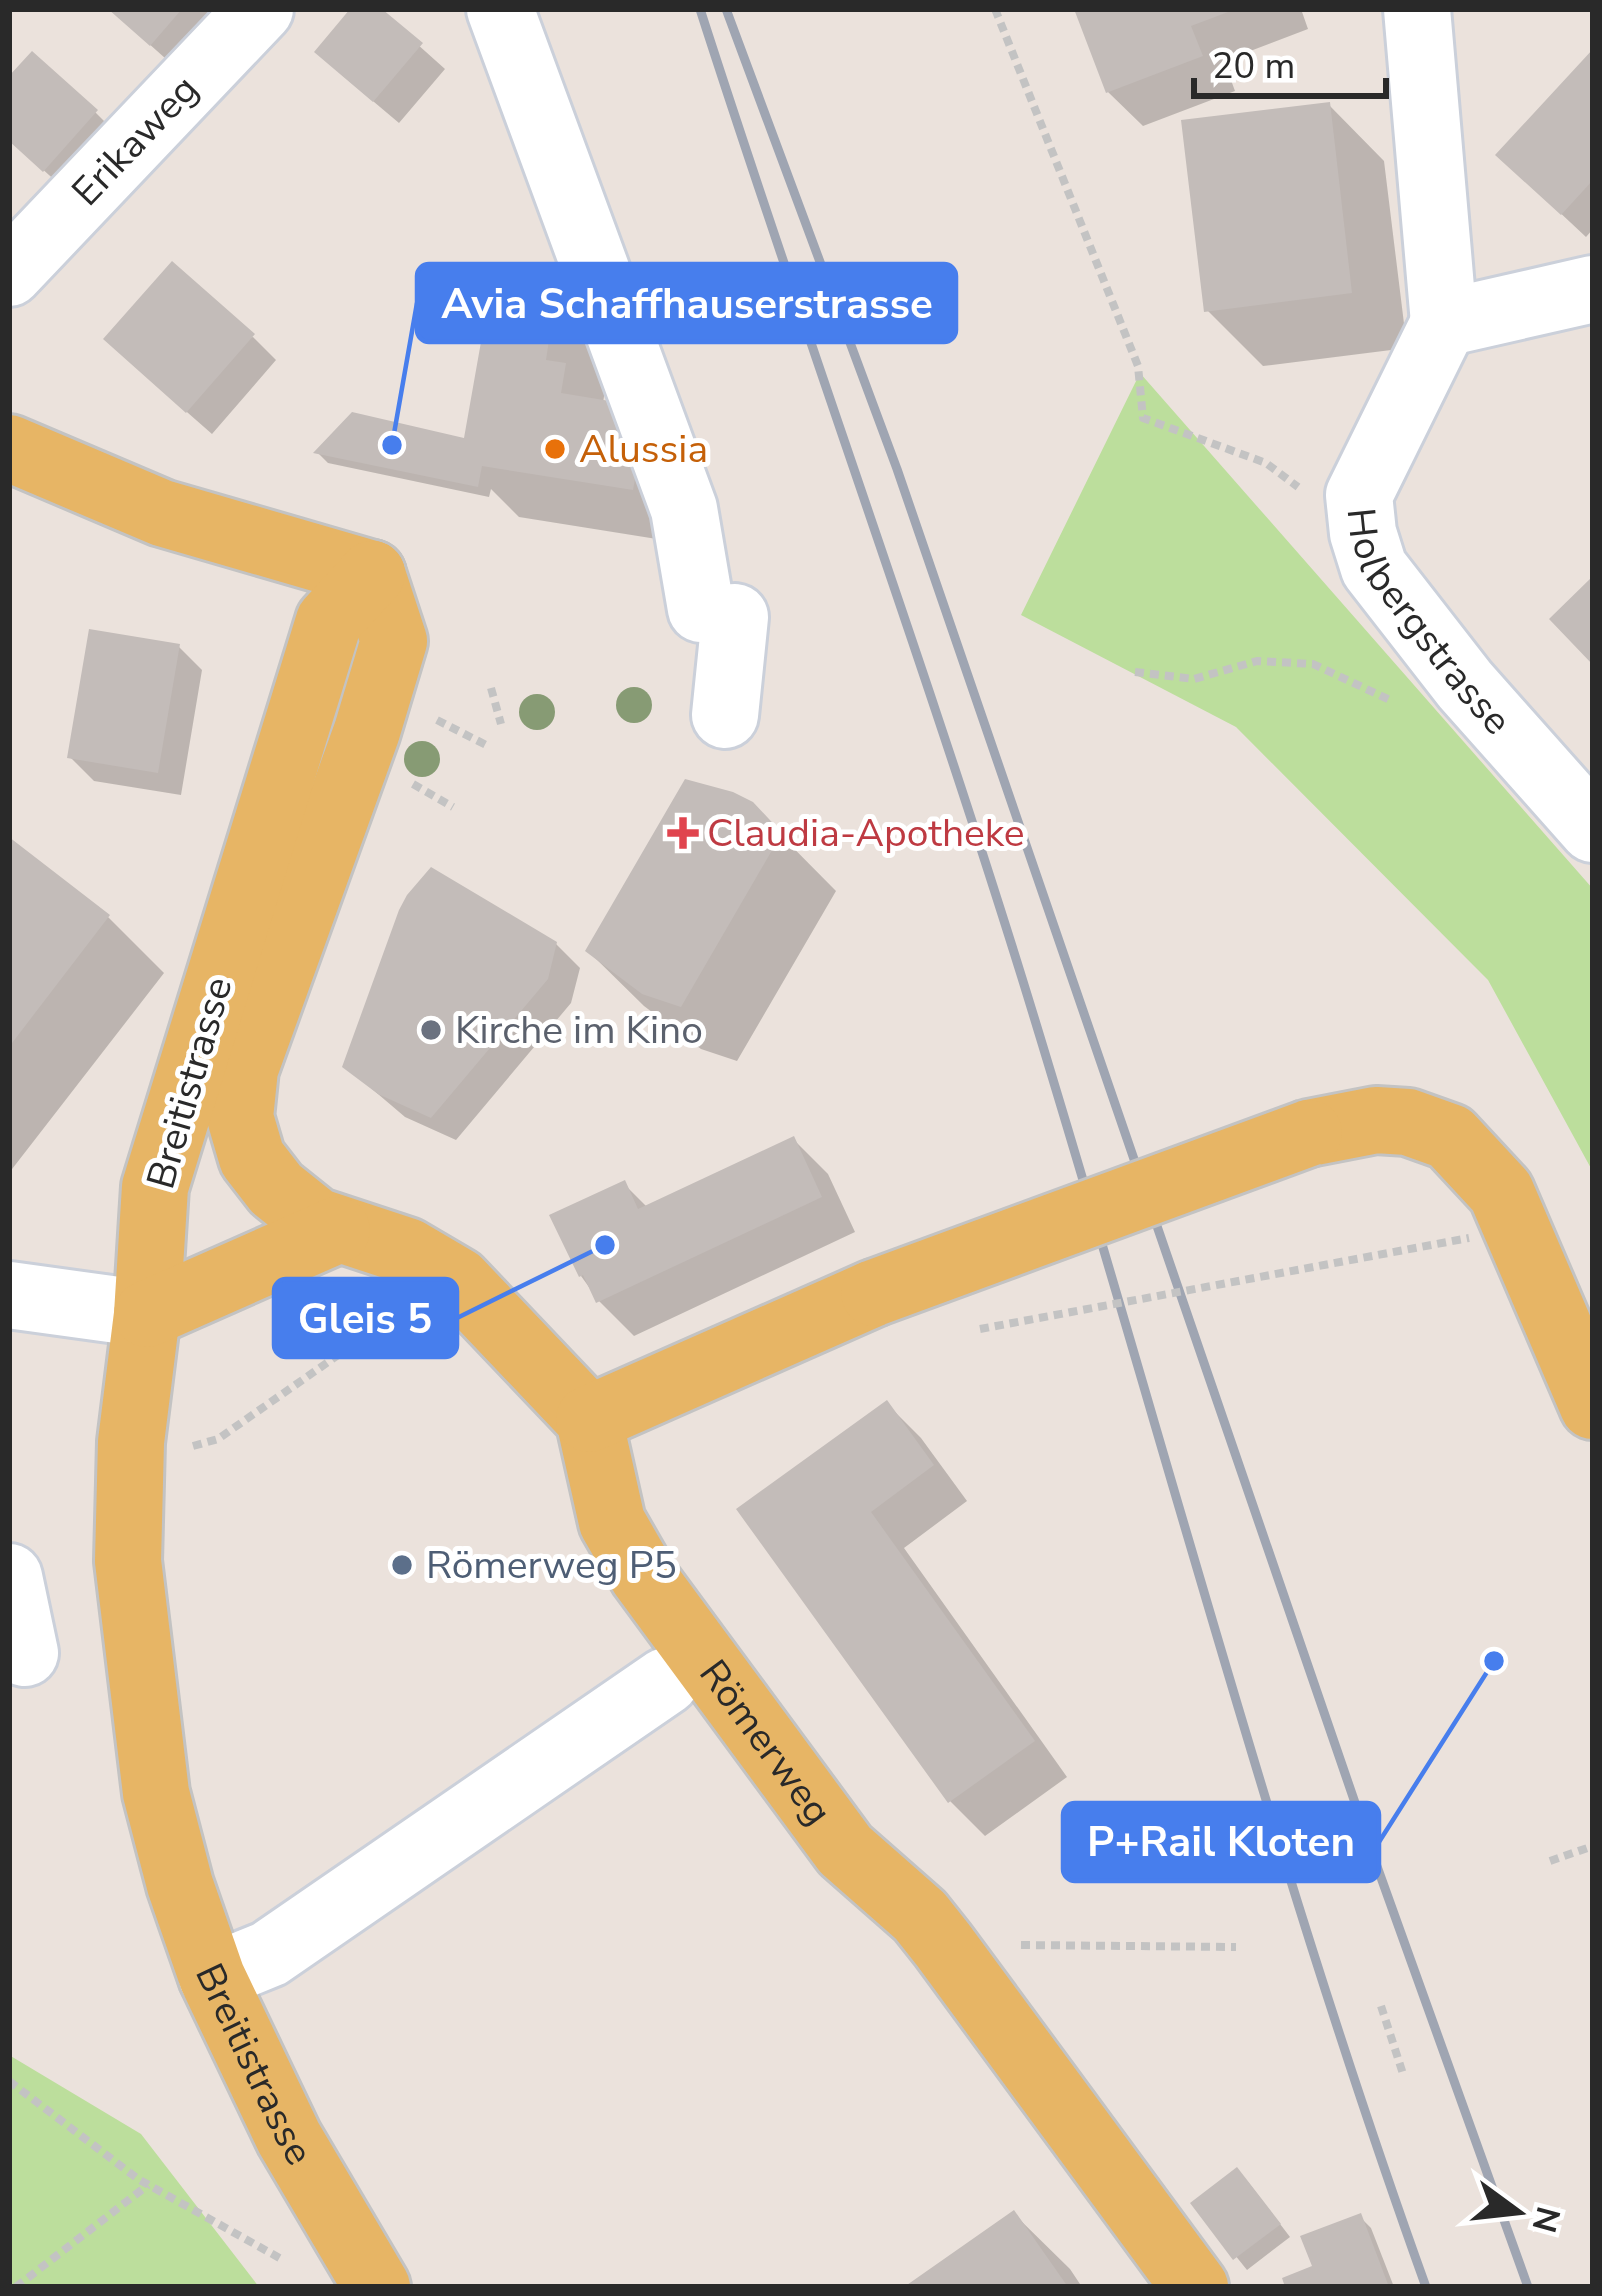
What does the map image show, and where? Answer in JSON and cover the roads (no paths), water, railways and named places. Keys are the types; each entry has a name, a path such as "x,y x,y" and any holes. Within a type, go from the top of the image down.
{"main road":[{"path":"9,448 161,513 373,574"},
{"name":"Breitistrasse","path":"337,1230 298,1210 276,1189 252,1158 240,1117 245,1069 367,731 394,641 373,574 329,621 155,1187 131,1442 128,1561 156,1793 180,1885 212,1977 289,2138 377,2287"},
{"path":"146,1314 337,1230 407,1251 458,1281 590,1419 874,1294 1310,1132 1376,1120 1408,1122 1450,1138 1485,1215 1593,1406"},
{"name":"Römerweg","path":"590,1419 612,1522 644,1576 845,1850 920,1916 943,1945 1195,2287"}],"street":[{"name":"Erikaweg","path":"9,273 260,9"},
{"path":"500,9 685,509 718,613 725,715"},
{"path":"1417,9 1444,323 1593,289"},
{"name":"Holbergstrasse","path":"1444,323 1359,495 1363,533 1374,568 1465,685 1593,829"},
{"path":"9,1295 146,1314"},
{"path":"9,1576 25,1653"},
{"path":"212,1977 268,1954 666,1681"}],"railway":[{"path":"700,9 983,856 1316,1962 1426,2287"},
{"path":"726,9 897,469 1374,1858 1528,2287"}],"place":[{"name":"Avia Schaffhauserstrasse","path":"392,445"},
{"name":"Alussia","path":"555,449"},
{"name":"Claudia-Apotheke","path":"683,833"},
{"name":"Kirche im Kino","path":"431,1030"},
{"name":"Gleis 5","path":"605,1245"},
{"name":"Römerweg P5","path":"402,1565"},
{"name":"P+Rail Kloten","path":"1494,1661"}]}
